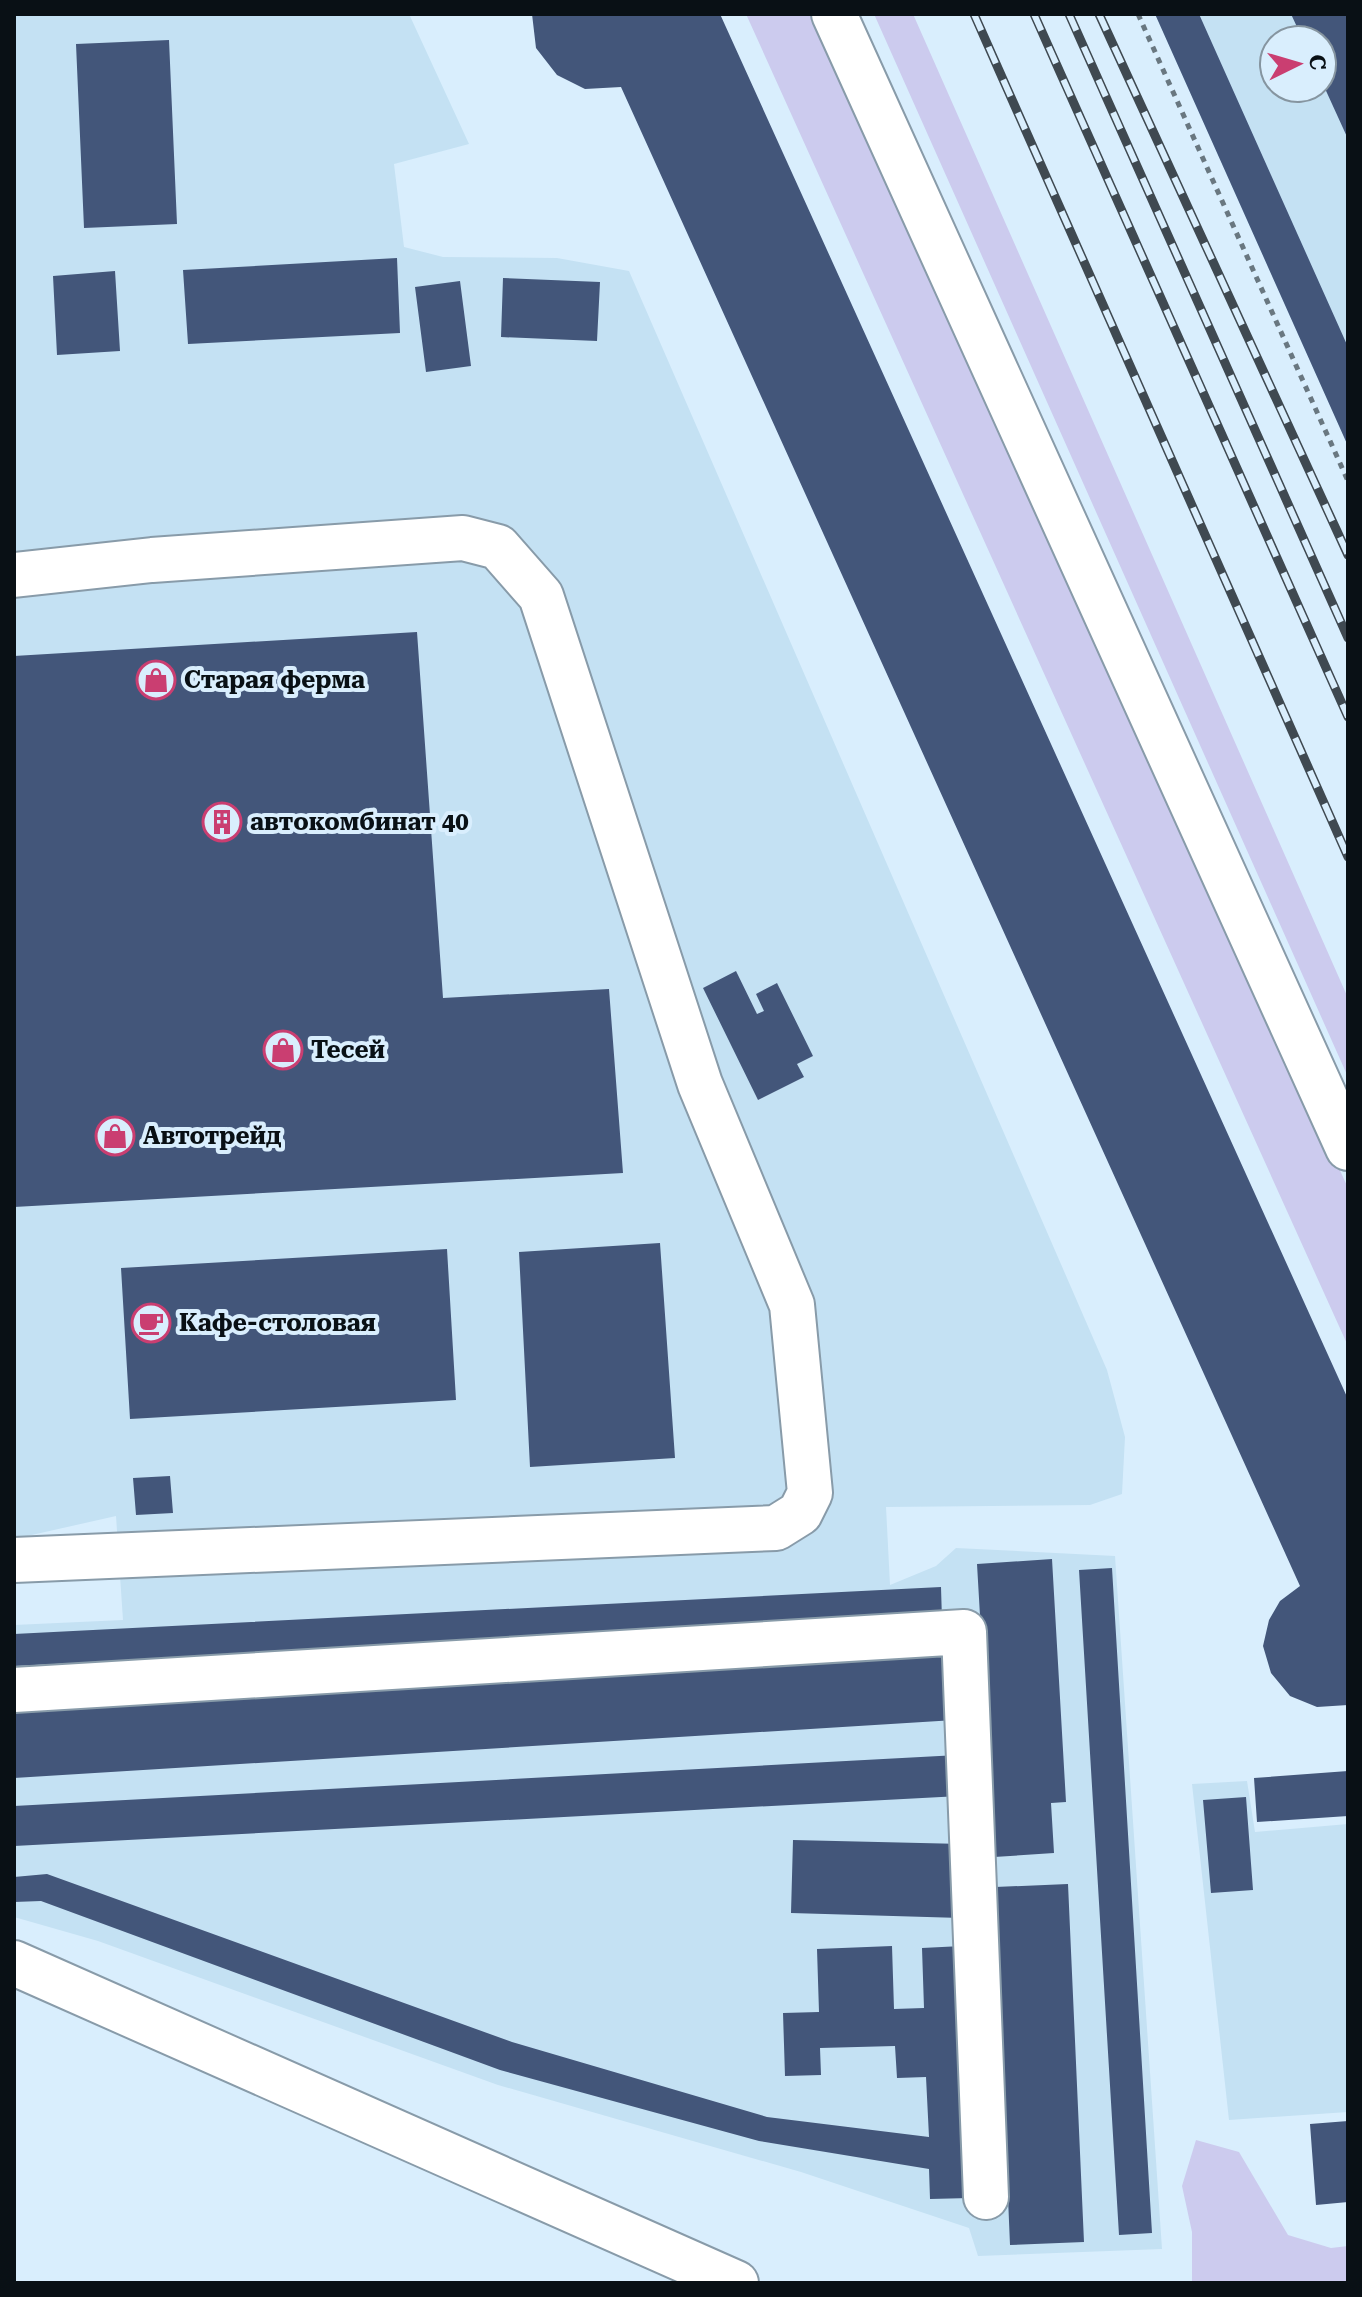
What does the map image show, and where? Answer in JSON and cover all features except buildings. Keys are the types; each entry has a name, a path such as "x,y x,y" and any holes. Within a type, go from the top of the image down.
{"main road":[{"path":"834,14 1348,1148"},
{"path":"14,575 152,560 463,538 498,547 541,596 700,1084 792,1305 810,1493 800,1513 776,1528 14,1560"},
{"path":"14,1690 964,1632 986,2197"},
{"path":"14,1963 736,2283"}],"path":[{"path":"1138,14 1348,481"}],"shaded area":[{"path":"14,14 409,14 469,144 394,164 404,247 443,257 557,258 629,271 1107,1370 1125,1437 1122,1494 1090,1505 886,1507 890,1585 936,1566 956,1548 1115,1556 1162,2249 978,2256 969,2228 801,2172 498,2085 98,1941 14,1917 14,1625 123,1620 116,1516 14,1539"},
{"path":"746,14 813,14 1348,1188 1348,1346"},
{"path":"874,14 913,14 1348,998 1348,1077"},
{"path":"1155,14 1348,14 1348,446"},
{"path":"1247,1781 1255,1832 1348,1824 1348,2112 1229,2120 1192,1784"},
{"path":"1196,2140 1239,2152 1288,2235 1331,2248 1348,2246 1348,2283 1192,2283 1192,2232 1182,2186"}],"railway":[{"path":"974,14 1348,857"},
{"path":"1034,14 1348,717"},
{"path":"1069,14 1348,638"},
{"path":"1099,14 1348,555"}],"place":[{"name":"Старая ферма","path":"156,680"},
{"name":"автокомбинат 40","path":"222,822"},
{"name":"Тесей","path":"283,1050"},
{"name":"Автотрейд","path":"115,1136"},
{"name":"Кафе-столовая","path":"151,1323"}]}
